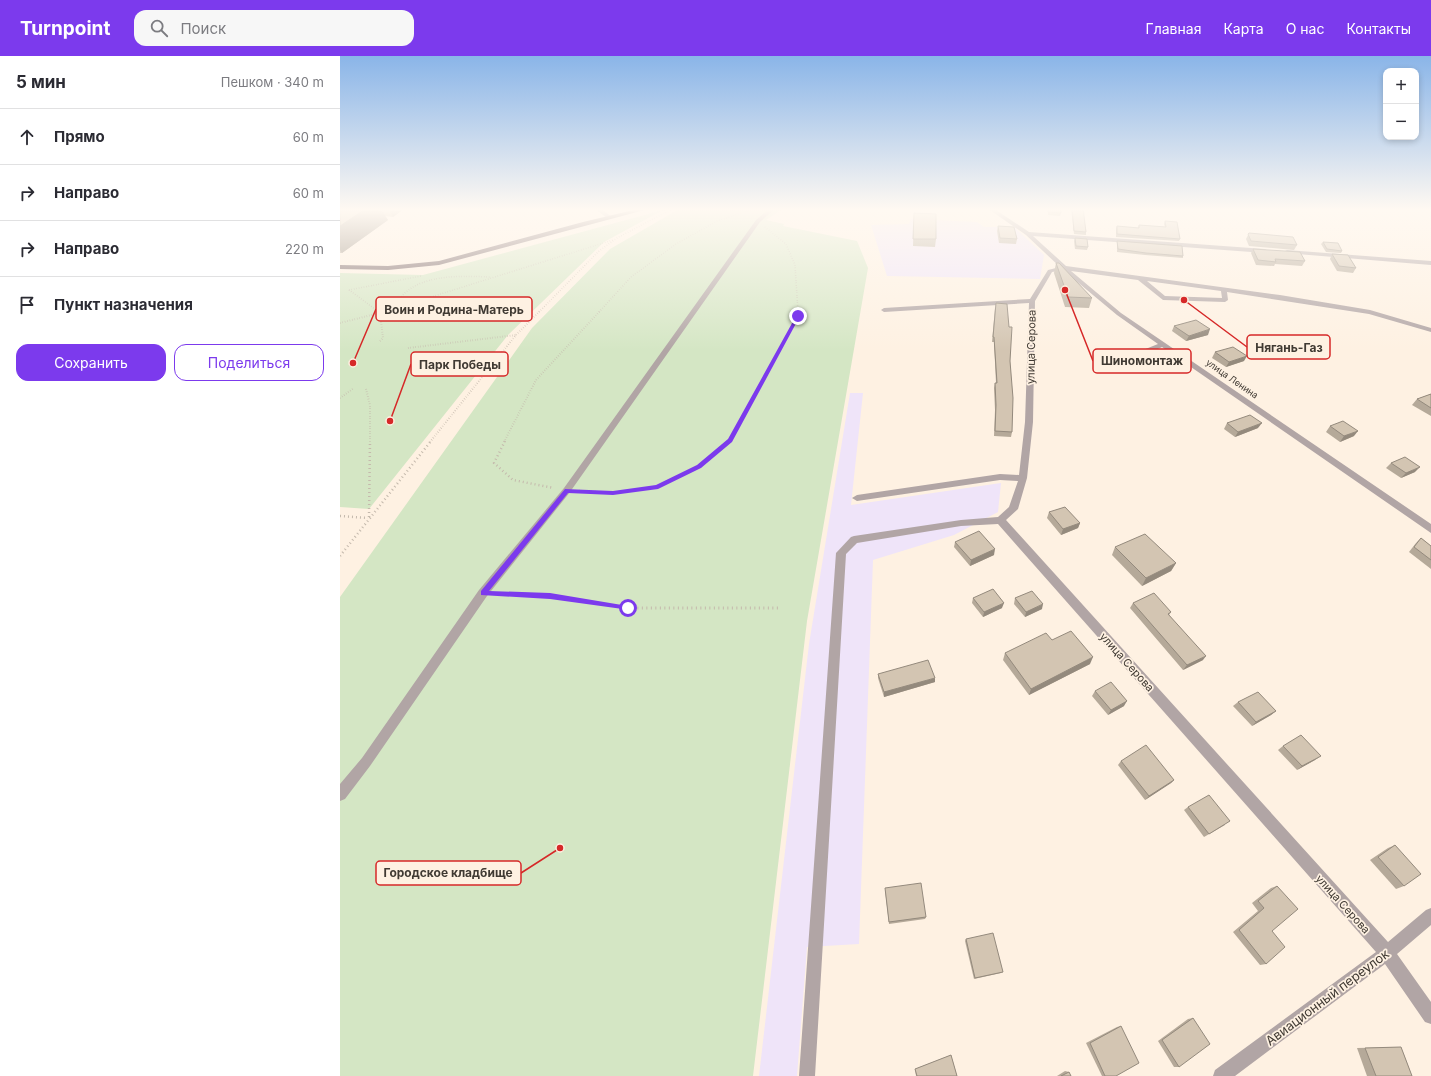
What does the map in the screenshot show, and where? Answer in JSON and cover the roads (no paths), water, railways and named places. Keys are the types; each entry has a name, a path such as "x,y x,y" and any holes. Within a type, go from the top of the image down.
{"main road":[{"path":"340,267 388,268 439,263 466,256"}],"street":[{"path":"340,794 366,762 483,593 567,490 733,256"},
{"name":"улица Ленина","path":"1051,256 1119,314 1431,530"},
{"path":"1329,256 1431,263"},
{"path":"1064,268 1224,289 1370,312 1431,330"},
{"name":"улица Серова","path":"1064,268 1050,271 1032,301 1029,422 1023,478 1013,509 1000,520 1387,953 1431,1016"},
{"path":"1138,277 1163,298 1225,300 1224,289"},
{"path":"884,310 1032,301"},
{"path":"1141,354 1163,344"},
{"path":"857,498 1000,477 1023,478"},
{"path":"806,1076 842,553 854,540 961,523 1000,520"},
{"name":"Авиационный переулок","path":"1221,1076 1387,953 1431,915"}],"place":[{"name":"Шиномонтаж","path":"1065,290"},
{"name":"Нягань-Газ","path":"1184,300"},
{"name":"Воин и Родина-Матерь","path":"353,363"},
{"name":"Парк Победы","path":"390,421"},
{"name":"Городское кладбище","path":"560,848"}]}
